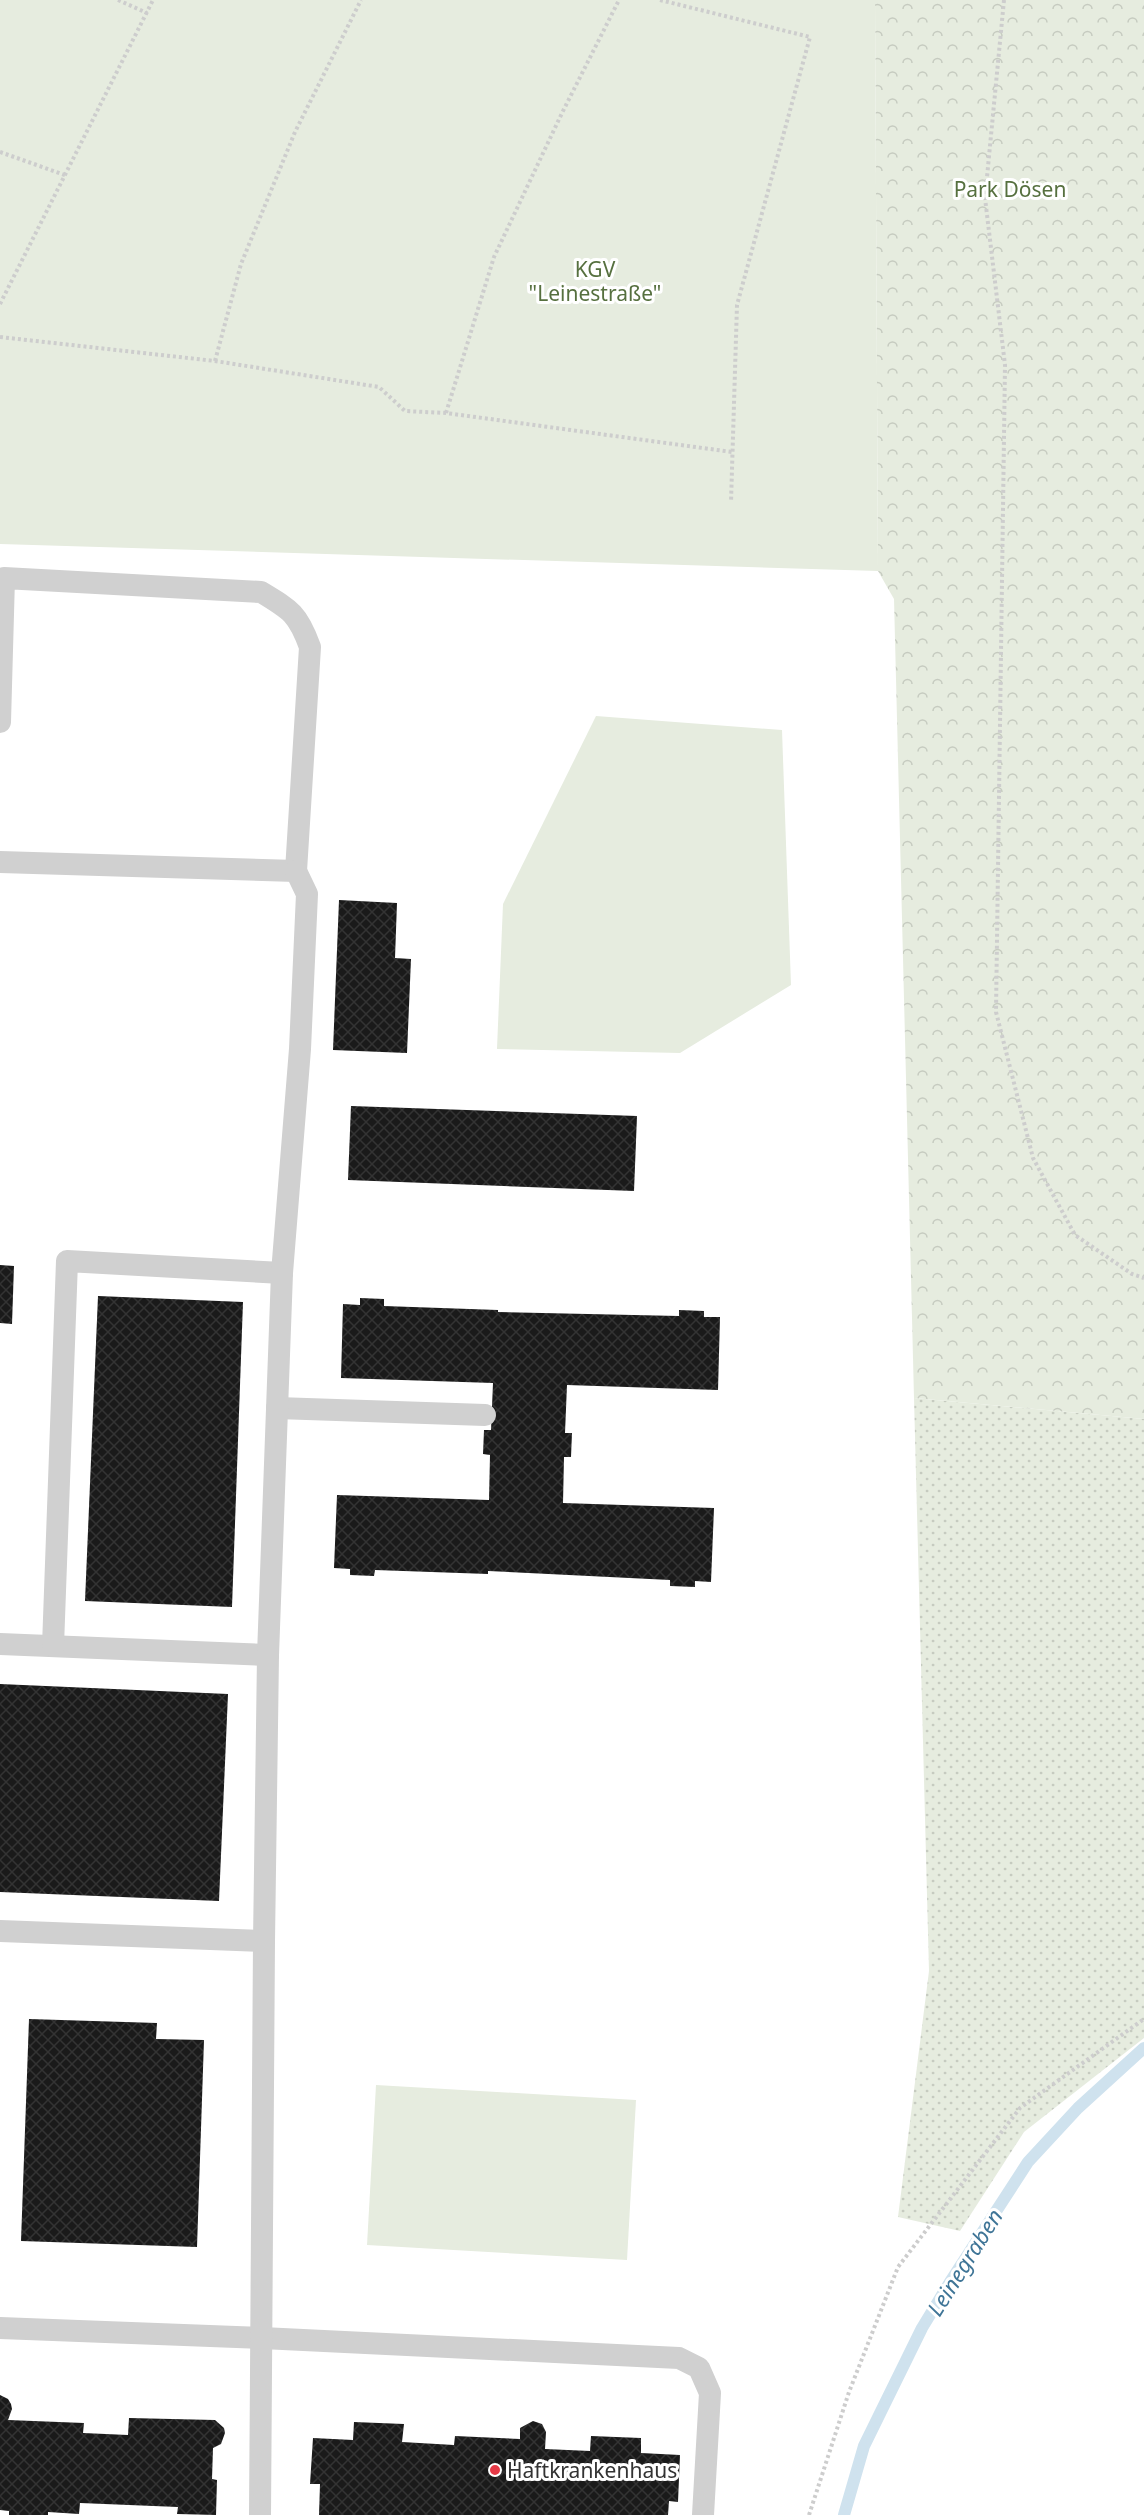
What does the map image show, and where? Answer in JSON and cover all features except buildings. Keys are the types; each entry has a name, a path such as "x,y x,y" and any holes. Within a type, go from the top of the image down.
{"lane":[{"path":"0,722 2,578 261,592 285,607 302,623 310,647 296,871 307,894 300,1049 282,1273 268,1655 260,2515"},
{"path":"0,862 296,871"},
{"path":"53,1646 67,1261 282,1273"},
{"path":"277,1408 485,1415"},
{"path":"0,1644 268,1655"},
{"path":"0,1931 264,1941"},
{"path":"0,2328 679,2358 699,2368 710,2392 703,2515"}],"path":[{"path":"118,0 147,14"},
{"path":"0,304 153,0"},
{"path":"215,361 241,264 295,132 361,0"},
{"path":"446,413 494,257 562,113 619,0"},
{"path":"660,0 810,37 737,305 731,502"},
{"path":"1004,0 985,198 1005,365 996,1012 1033,1158 1075,1235 1132,1274 1144,1278"},
{"path":"0,152 65,175"},
{"path":"0,337 215,361 379,387 405,411 446,413 732,452"},
{"path":"809,2515 849,2392 898,2267 1020,2108 1144,2019"}],"green space":[{"name":"KGV \"Leinestraße\"","path":"0,0 875,0 878,571 0,544"},
{"name":"Park Dösen","path":"875,0 1144,0 1144,1419 914,1398 894,599 878,571"},
{"path":"596,716 782,730 791,985 680,1053 497,1049 503,904"},
{"path":"914,1398 1144,1419 1144,2038 1024,2132 960,2231 898,2217 929,1971"},
{"path":"376,2085 636,2100 627,2260 367,2245"}],"waterway":[{"name":"Leinegraben","path":"844,2515 864,2446 922,2328 950,2282 1028,2162 1078,2108 1144,2048"}],"place":[{"name":"Haftkrankenhaus","path":"495,2470"}]}
